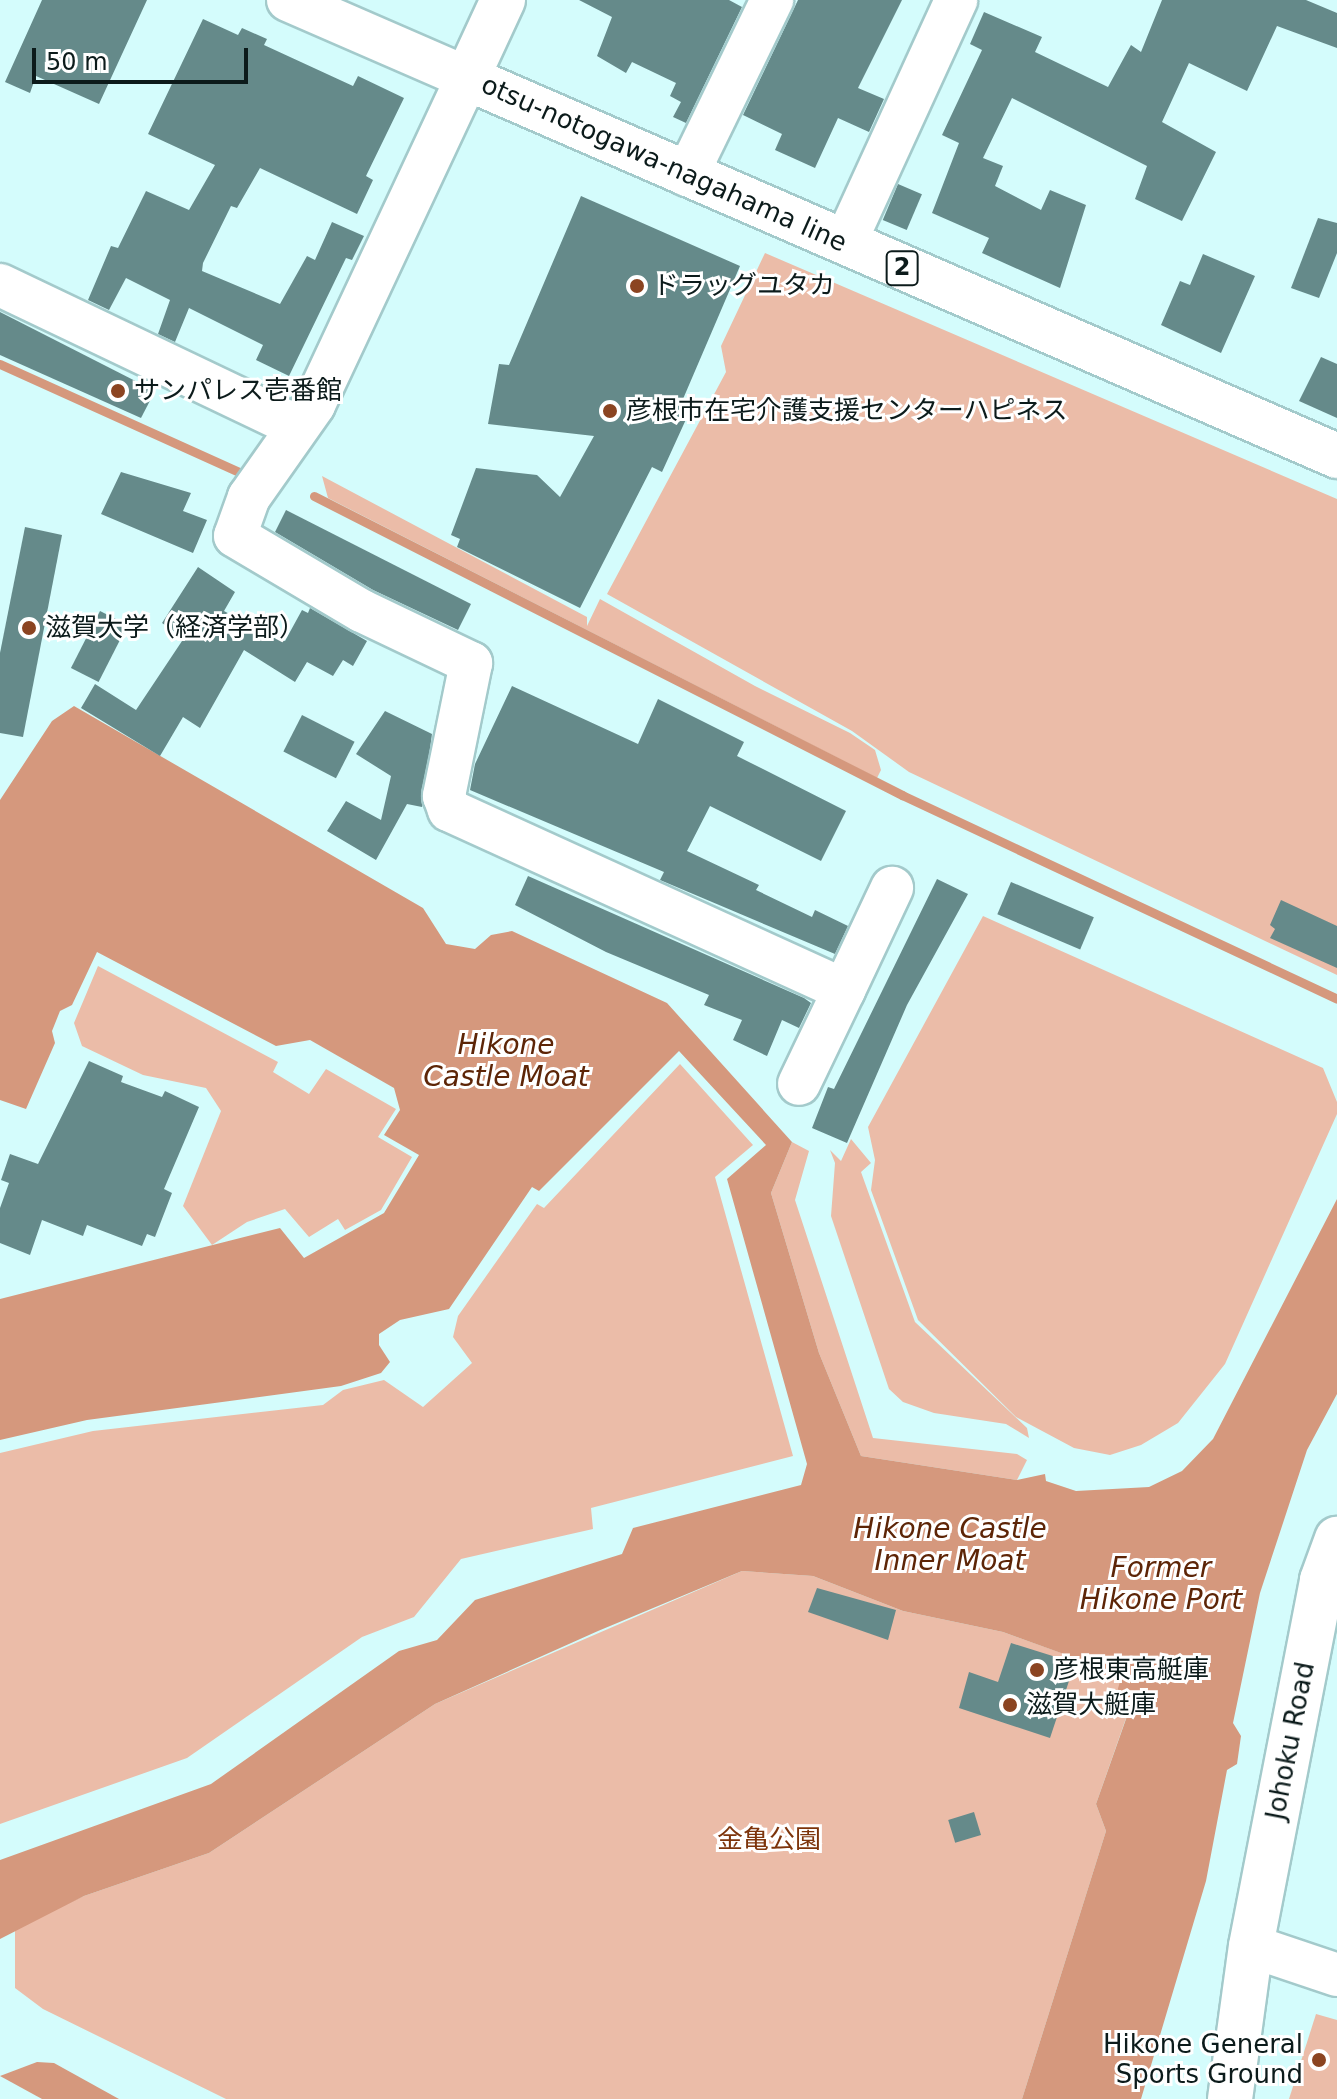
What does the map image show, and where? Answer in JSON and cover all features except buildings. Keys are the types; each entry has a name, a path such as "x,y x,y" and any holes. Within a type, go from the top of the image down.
{"main road":[{"name":"otsu-notogawa-nagahama line","path":"503,0 467,78 1337,456"},
{"name":"Johoku Road","path":"1230,2099 1251,1946 1322,1580 1337,1539"},
{"name":"Johoku Road","path":"1206,2099 1251,1946"}],"street":[{"path":"288,0 467,78 314,405 295,426 249,497 235,536 362,611 471,663 444,796 449,810 844,990"},
{"path":"687,175 772,0"},
{"path":"845,243 956,0"},
{"path":"0,285 295,426"},
{"path":"799,1084 892,888"},
{"path":"1251,1946 1337,1975"}],"green space":[{"path":"765,253 1337,499 1337,975 909,772 852,731 607,594 726,372 721,346"},
{"path":"322,476 587,617 587,626 600,599 755,686 850,733 875,750 881,770 877,778 328,498"},
{"path":"983,916 1323,1068 1337,1102 1337,1114 1225,1364 1178,1423 1141,1445 1110,1455 1074,1448 1016,1417 918,1320 871,1190 875,1160 868,1127"},
{"path":"98,966 278,1062 273,1072 309,1094 326,1069 396,1109 378,1137 412,1157 381,1210 345,1230 338,1219 309,1237 285,1209 247,1222 212,1245 183,1206 221,1111 206,1088 143,1075 82,1046 74,1023"},
{"path":"680,1064 753,1145 715,1177 793,1456 591,1508 593,1529 461,1559 414,1617 362,1637 187,1758 0,1824 0,1453 93,1431 323,1405 343,1390 384,1380 423,1407 472,1363 453,1337 458,1316 537,1204 544,1208"},
{"path":"851,1139 871,1163 861,1172 915,1322 1027,1428 1029,1438 1006,1424 934,1413 903,1402 889,1389 831,1216 835,1163 830,1150 841,1161"},
{"path":"792,1142 809,1151 795,1200 873,1438 1017,1454 1027,1460 1017,1480 861,1456 819,1353 771,1193"},
{"name":"金亀公園","path":"742,1571 813,1576 903,1611 1003,1632 1123,1675 1132,1701 1096,1804 1106,1831 1022,2099 226,2099 43,2009 15,1988 15,1927 84,1896 209,1853 435,1704"},
{"name":"Hikone General Sports Ground","path":"1316,2014 1337,2020 1337,2099 1289,2099"}],"water":[{"path":"74,706 423,908 446,944 475,949 491,935 512,931 667,1003 792,1142 771,1193 819,1353 861,1456 1017,1480 1045,1474 1046,1481 1076,1491 1149,1487 1182,1471 1213,1439 1337,1199 1337,1394 1307,1450 1260,1593 1233,1723 1241,1736 1237,1764 1227,1770 1206,1881 1141,2099 1022,2099 1106,1831 1096,1804 1132,1702 1116,1695 1122,1675 1003,1632 903,1611 813,1576 742,1571 598,1631 435,1704 209,1853 84,1896 0,1939 0,1860 211,1784 399,1651 437,1640 475,1600 622,1554 633,1528 801,1485 807,1464 727,1179 766,1145 679,1051 539,1191 532,1187 449,1309 400,1320 379,1334 379,1345 390,1362 381,1373 341,1386 87,1420 0,1440 0,1299 280,1228 304,1258 384,1213 419,1155 384,1135 400,1110 394,1088 310,1040 276,1046 97,952 72,1005 60,1011 52,1031 55,1043 26,1109 0,1100 0,800 52,721"},
{"path":"37,2062 54,2063 119,2099 42,2099 0,2076"}],"waterway":[{"path":"0,364 241,473"},
{"path":"314,496 902,795 1337,999"}],"place":[{"name":"ドラッグユタカ","path":"637,286"},
{"name":"サンパレス壱番館","path":"118,391"},
{"name":"彦根市在宅介護支援センターハピネス","path":"610,411"},
{"name":"滋賀大学（経済学部）","path":"29,628"},
{"name":"彦根東高艇庫","path":"1037,1670"},
{"name":"滋賀大艇庫","path":"1010,1705"},
{"name":"Hikone General Sports Ground","path":"1319,2060"}],"water label":[{"name":"Hikone Castle Moat","path":"506,1061"},
{"name":"Hikone Castle Inner Moat","path":"950,1545"},
{"name":"Former Hikone Port","path":"1161,1584"}]}
